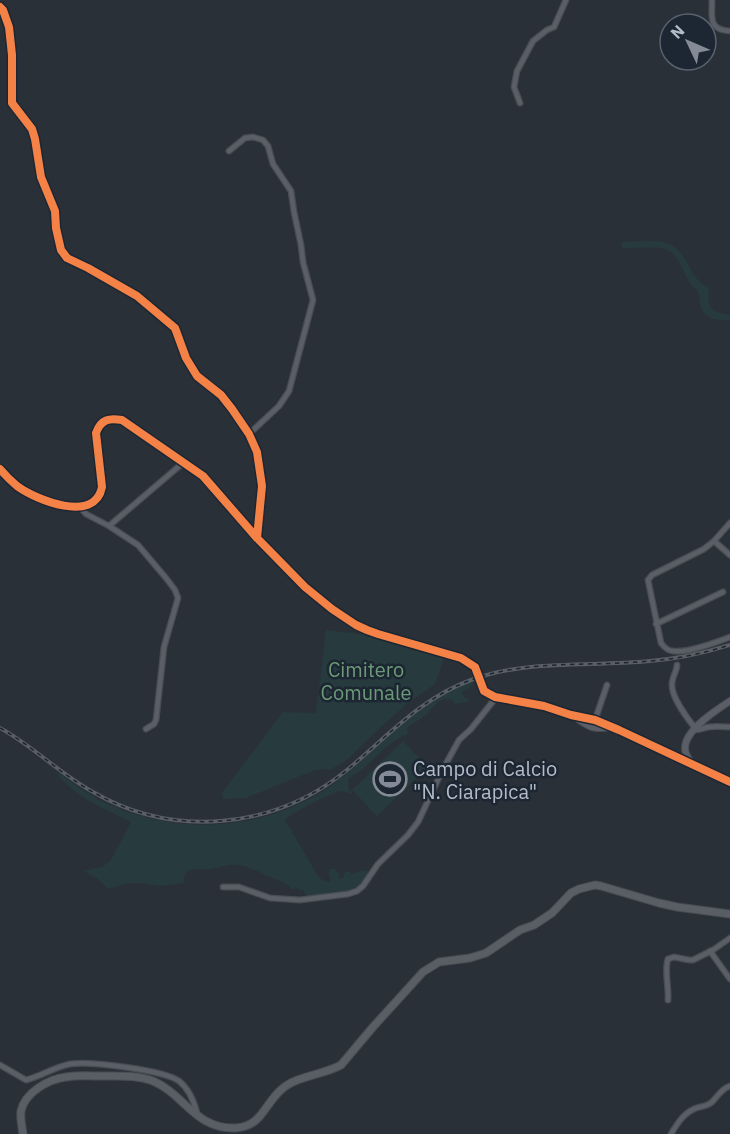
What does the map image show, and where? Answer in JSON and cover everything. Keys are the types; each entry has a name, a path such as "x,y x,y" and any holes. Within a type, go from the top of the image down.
{"main road":[{"path":"23,1134 21,1111 27,1098 42,1086 64,1077 133,1076 144,1078 164,1086 197,1116 218,1126 231,1128 250,1125 256,1122 283,1087 291,1082 332,1070 341,1065 423,972 439,962 470,958 486,953 520,930 534,925 552,913 571,893 587,886 601,886 668,905 730,914"}],"street":[{"path":"520,103 514,87 517,71 533,41 554,27 566,0"},
{"path":"712,0 714,26 721,31 730,31"},
{"path":"0,7 9,27 12,55 12,103 32,129 36,140 41,177 55,211 61,250 67,258 136,296 176,328 186,358 197,376 221,394 249,434 258,452 262,486 257,538"},
{"path":"229,151 245,138 253,137 263,140 268,146 273,164 291,191 302,245 303,262 313,300 289,391 279,406 249,434"},
{"path":"0,469 16,485 47,501 80,507 88,506 95,502 101,494 102,478 96,441 99,425 113,418 122,420 203,476 257,538 305,587 332,609 367,630 461,658 475,667 484,691 495,698 544,706 595,720 730,782"},
{"path":"109,526 184,462"},
{"path":"80,507 86,514 138,545 166,578 178,598 165,647 156,720 146,729"},
{"path":"730,523 704,549 652,575 648,580 660,643 665,648 672,651 684,651 730,637"},
{"path":"714,541 730,555"},
{"path":"656,624 723,592"},
{"path":"677,665 678,668 672,682 673,692 694,729"},
{"path":"595,720 607,685"},
{"path":"223,887 239,887 270,898 300,900 357,891 378,864 418,822 459,740 471,729 495,698"},
{"path":"694,765 685,750 686,742 694,729 730,701"},
{"path":"572,715 592,728 612,727"},
{"path":"694,729 714,726 730,727"},
{"path":"674,756 685,750"},
{"path":"668,1000 669,984 666,963 668,959 674,957 693,960 730,938"},
{"path":"710,951 730,979"},
{"path":"0,1065 26,1080 69,1064 86,1063 158,1072 181,1083 189,1092 197,1116"},
{"path":"671,1134 679,1120 693,1109 708,1105 720,1091 730,1086"}],"green space":[{"path":"623,242 666,243 681,254 695,276 708,287 712,309 730,315 730,320 716,319 705,314 698,292 690,283 673,253 666,249 623,248 621,244"},
{"name":"Cimitero Comunale","path":"326,630 378,636 445,655 435,684 408,703 348,759 332,769 315,770 246,798 223,799 222,793 283,712 316,713"},
{"path":"473,681 472,686 462,693 465,698 469,698 467,702 455,704 451,699 446,698 438,702 426,715 407,728 408,734 391,743 348,779 349,790 352,792 350,794 341,791 330,795 285,820 321,879 329,882 330,869 335,869 339,878 343,878 345,872 351,872 350,875 362,870 371,872 365,881 351,891 308,896 305,890 299,890 296,887 292,890 284,882 241,865 188,871 184,877 184,883 160,886 140,883 125,884 108,889 98,879 84,871 102,867 111,860 131,822 83,797 58,775 60,773 90,795 123,810 158,820 195,825 232,823 269,815 303,802 335,783 419,709 454,688"},
{"name":"Campo di Calcio \"N. Ciarapica\"","path":"403,741 428,767 377,816 352,790"}],"railway":[{"path":"0,728 81,785 124,807 157,817 190,821 223,821 256,815 288,805 319,790 347,770 420,708 436,697 471,680 493,673 537,666 671,659 730,645"}],"cycle path":[{"path":"0,7 9,27 12,55 12,103 32,129 41,177 55,211 61,250 67,258 137,296 175,328 186,358 197,376 221,395 232,409 249,434 257,452 262,486 257,538"},
{"path":"0,469 17,486 37,497 64,506 77,507 88,504 97,498 102,487 96,433 103,422 113,419 122,420 203,476 257,538 305,587 356,625 378,634 461,658 475,667 484,691 495,697 544,706 595,720 730,782"}],"place":[{"name":"Campo di Calcio \"N. Ciarapica\"","path":"390,779"}]}
